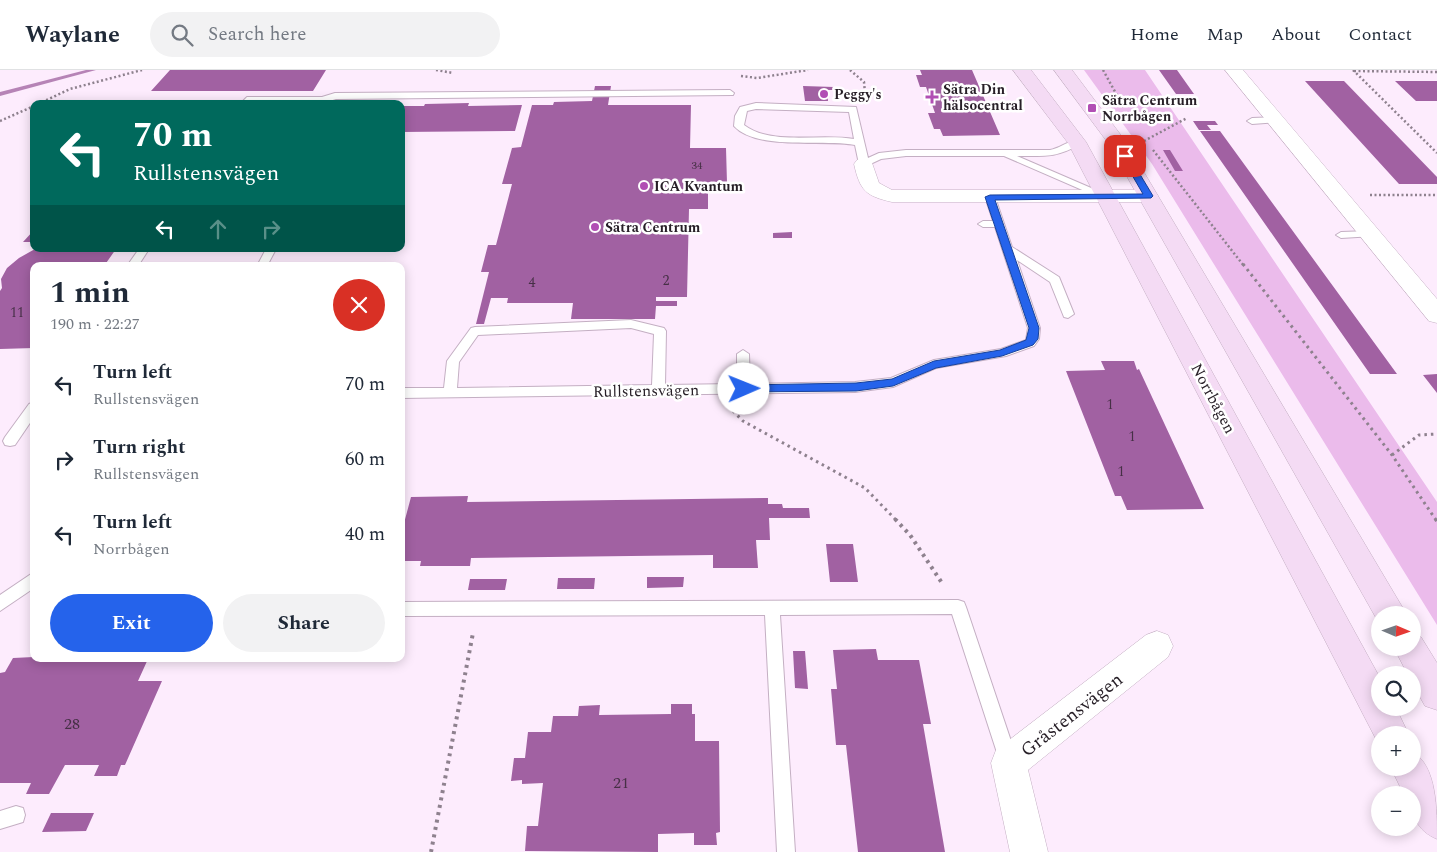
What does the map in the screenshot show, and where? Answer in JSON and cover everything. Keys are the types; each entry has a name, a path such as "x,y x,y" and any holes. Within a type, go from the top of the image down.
{"street":[{"name":"Norrbågen","path":"1022,70 1077,142 1387,726"},
{"path":"1063,70 1117,142 1386,606"},
{"path":"1234,70 1437,316"},
{"path":"864,164 869,186 878,193 892,196 1148,196"},
{"name":"Gråstensvägen","path":"1029,852 1009,763 1157,646"},
{"path":"1415,656 1437,694"},
{"path":"1413,776 1437,820"}],"lane":[{"path":"323,100 335,96 730,93"},
{"path":"861,143 836,139 761,137 744,132 739,126 740,116 743,109 756,106 853,109 861,143 864,164"},
{"path":"1252,121 1275,120"},
{"path":"864,164 871,158 890,154 1050,153 1062,151 1077,142"},
{"path":"1003,153 1107,197"},
{"name":"Rullstensvägen","path":"405,393 856,387 893,382 934,364 1002,353 1030,343 1034,328 990,197"},
{"path":"983,224 999,224"},
{"path":"1341,235 1370,234"},
{"path":"1008,249 1056,280 1068,314"},
{"path":"450,392 453,361 475,330 506,331 631,324 660,330 658,389"},
{"path":"991,342 1002,353"},
{"path":"743,354 744,389"},
{"path":"10,441 30,413"},
{"path":"0,604 30,582"},
{"path":"772,607 786,852"},
{"path":"405,609 958,607 1009,763"}],"path":[{"path":"47,100 70,89 142,70"},
{"path":"739,76 757,78 808,70"},
{"path":"1103,70 1126,110"},
{"path":"1353,70 1437,72"},
{"path":"1353,70 1437,153"},
{"path":"0,121 30,108"},
{"path":"1141,133 1146,141"},
{"path":"1152,149 1392,455 1437,520"},
{"path":"1337,194 1437,195"},
{"path":"712,389 743,421 865,488 910,535 958,607"},
{"path":"1392,455 1419,435 1437,434"},
{"path":"431,852 478,608"}],"shaded area":[{"path":"1084,70 1145,70 1437,502 1437,625 1152,164"}],"building":[{"path":"170,70 326,70 313,91 151,91"},
{"path":"920,70 972,70 1000,135 943,136 940,129 934,129 928,113 935,113 926,87 920,87 916,75 922,75"},
{"path":"1159,70 1177,70 1194,94 1176,94"},
{"path":"1305,81 1344,81 1437,177 1437,184 1399,184"},
{"path":"1395,81 1437,81 1437,101 1416,101"},
{"name":"Sätra Centrum","path":"595,86 611,86 608,105 691,105 690,148 726,148 727,183 708,183 708,209 689,209 687,297 656,297 656,301 677,301 677,306 656,306 655,319 571,319 573,303 507,303 508,298 491,298 484,324 476,324 489,272 481,272 488,245 496,245 512,184 502,184 512,148 521,147 532,105 553,105 554,102 592,101"},
{"path":"803,86 834,87 834,90 827,90 828,101 805,101"},
{"path":"469,103 468,106 522,105 515,131 405,132 405,106 424,106 425,104"},
{"path":"1193,121 1215,121 1218,125 1207,125 1211,130 1199,130"},
{"path":"1200,131 1220,131 1397,374 1370,374"},
{"path":"1163,150 1170,150 1183,171 1175,171"},
{"path":"792,232 792,238 773,238 773,233"},
{"path":"30,234 30,242 23,242"},
{"path":"30,252 114,252 107,262 30,262 30,348 0,349 1,279 7,268"},
{"path":"1101,361 1134,361 1204,509 1127,510 1121,496 1115,496 1066,371 1105,370"},
{"path":"1437,374 1437,393 1423,375"},
{"path":"468,496 467,502 768,498 768,504 782,504 783,508 809,508 810,518 769,518 770,540 756,540 758,568 713,568 713,555 471,558 470,566 420,566 421,561 405,561 405,520 411,497"},
{"path":"826,544 853,544 858,582 830,582"},
{"path":"647,577 684,577 683,587 647,588"},
{"path":"558,578 595,578 594,589 557,589"},
{"path":"470,579 507,579 505,590 468,590"},
{"path":"876,649 878,660 919,660 931,724 923,724 945,852 858,852 846,745 836,745 831,689 837,689 833,650"},
{"path":"793,651 805,651 808,689 795,688"},
{"path":"30,657 30,662 147,662 138,681 162,681 125,765 121,765 117,776 94,776 99,765 65,765 49,794 26,794 31,783 0,783 0,673 5,672 13,658"},
{"path":"671,704 692,704 692,714 695,714 695,741 719,741 720,832 716,833 717,845 694,845 694,833 658,834 658,852 525,851 527,826 538,826 543,783 522,784 522,780 511,781 514,758 525,758 528,732 551,732 553,716 578,716 579,706 600,705 599,715 671,714"},
{"path":"51,813 94,813 86,831 42,832"}],"waterway":[{"path":"0,94 93,70"}],"place":[{"name":"Peggy's","path":"824,94"},
{"name":"Sätra Din hälsocentral","path":"932,97"},
{"name":"Sätra Centrum Norrbågen","path":"1092,108"},
{"name":"ICA Kvantum","path":"644,186"},
{"name":"Sätra Centrum","path":"595,227"}],"route":[{"path":"744,389 856,387 893,382 906,378 934,364 1002,353 1030,343 1034,334 1034,328 990,197 1148,196 1125,156"}]}
